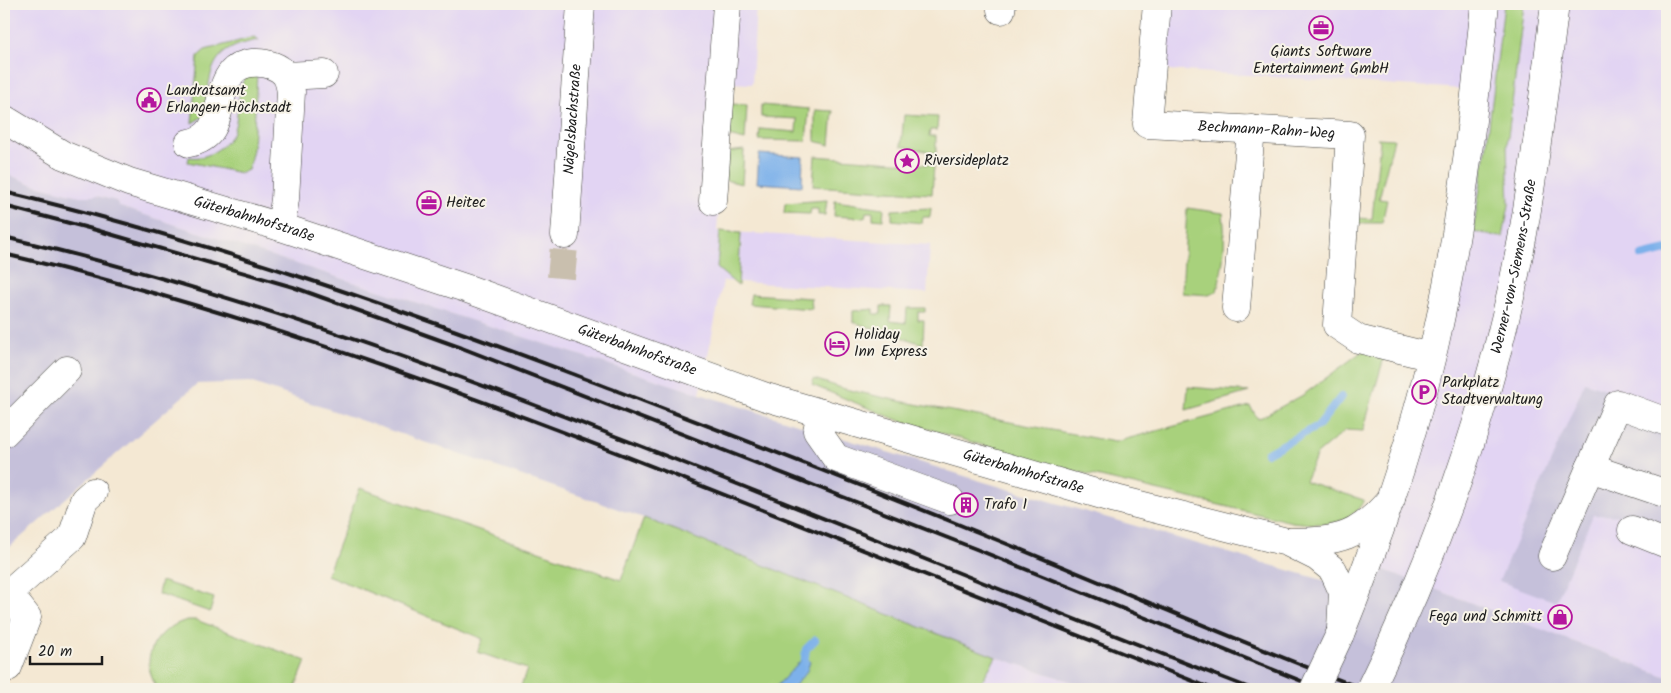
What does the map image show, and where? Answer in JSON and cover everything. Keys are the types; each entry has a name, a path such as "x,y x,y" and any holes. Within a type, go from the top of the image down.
{"street":[{"name":"Nägelsbachstraße","path":"564,235 581,4"},
{"path":"713,201 727,4"},
{"name":"Bechmann-Rahn-Weg","path":"1157,4 1147,124 1350,135 1337,325 1358,339 1424,355"},
{"path":"1314,689 1359,588 1391,499 1434,347 1457,229 1485,4"},
{"name":"Werner-von-Siemens-Straße","path":"1370,689 1426,569 1465,461 1498,344 1521,241 1536,150 1555,4"},
{"path":"189,143 204,138 213,126 230,74 246,64 270,65 280,69 287,76 292,92 285,199 281,227"},
{"path":"287,76 324,74"},
{"name":"Güterbahnhofstraße","path":"4,119 64,155 129,182 281,227 550,317 766,397 1116,499 1287,542 1326,563 1339,580 1343,592 1340,634"},
{"path":"1236,308 1251,129"},
{"path":"4,433 68,370"},
{"path":"1552,556 1618,404 1667,422"},
{"path":"821,413 817,431 836,458 950,500"},
{"path":"1590,468 1667,494"},
{"path":"4,669 8,667 27,617 6,595 72,536 84,500 93,492"},
{"name":"Güterbahnhofstraße","path":"1287,542 1325,541 1348,535 1366,526 1391,499"},
{"path":"1632,530 1667,544"}],"shaded area":[{"path":"4,4 756,4 752,84 728,83 717,231 930,245 927,293 723,281 700,394 120,207 116,201 97,196 79,196 32,184 4,173"},
{"path":"1158,4 1667,4 1667,677 1374,566 1479,90 1152,69"},
{"path":"4,173 32,184 79,196 97,196 116,201 120,207 700,394 984,482 1364,592 1374,566 1667,677 1667,689 1094,689 996,657 644,518 250,382 197,384 4,552"},
{"path":"1585,382 1667,412 1667,529 1637,516 1593,515 1556,602 1499,581"},
{"path":"996,657 1094,689 977,689"}],"green space":[{"path":"1504,4 1524,4 1507,145 1509,205 1503,237 1473,232 1486,151"},
{"path":"254,37 259,40 229,49 220,56 211,75 204,116 192,123 198,56 205,50"},
{"path":"257,73 253,149 248,170 241,173 188,162 189,157 201,157 212,153 223,146 230,138 234,130 243,81 245,77"},
{"path":"730,104 747,105 745,140 728,136"},
{"path":"761,105 809,109 806,141 759,140 760,129 796,132 797,119 761,117"},
{"path":"815,110 833,111 830,145 815,141"},
{"path":"904,115 938,117 937,130 930,130 929,136 936,136 936,153 901,146"},
{"path":"1377,138 1394,139 1379,199 1387,200 1382,223 1356,223 1356,218 1372,219 1380,141"},
{"path":"744,150 742,184 725,180 727,152"},
{"path":"815,156 934,165 932,194 813,186"},
{"path":"827,200 825,215 818,215 818,209 811,209 810,214 784,213 785,203"},
{"path":"835,201 884,208 883,220 873,219 873,212 866,212 865,218 834,216"},
{"path":"931,208 930,217 923,217 922,223 892,220 892,210"},
{"path":"1187,208 1223,213 1224,252 1221,271 1217,291 1209,295 1182,293"},
{"path":"720,231 741,233 738,286 717,268"},
{"path":"751,294 811,298 812,309 749,304"},
{"path":"881,306 891,306 890,321 906,323 907,308 925,308 925,312 918,312 918,320 924,320 923,344 853,322 853,311 874,309 874,314 881,314"},
{"path":"1364,350 1385,354 1363,431 1346,430 1317,454 1305,481 1364,500 1351,516 1333,523 1323,524 1292,522 1045,464 895,419 812,385 814,379 845,389 899,401 1115,442 1250,406 1258,419 1303,395"},
{"path":"1188,387 1249,392 1186,410"},
{"path":"360,488 621,580 644,518 996,657 977,689 520,689 527,669 477,652 483,639 327,575"},
{"path":"161,581 214,598 210,612 158,594"},
{"path":"188,620 196,620 306,661 295,689 157,689 151,673 150,653 158,638 172,627"}],"water":[{"path":"759,154 803,157 802,186 757,183"},
{"path":"805,656 810,662 807,671 792,689 774,689"}],"waterway":[{"path":"1642,256 1667,250"},
{"path":"1267,453 1318,426 1341,397"},
{"path":"804,664 806,649 815,640"}],"tunnel":[{"path":"561,278 565,235"}],"railway":[{"path":"4,192 80,211 230,254 379,303 599,384 874,491 1363,689"},
{"path":"4,206 96,230 293,287 462,348 976,549 1321,689"},
{"path":"4,237 157,277 384,350 533,404 688,464 1090,626 1252,689"},
{"path":"4,254 194,305 288,334 474,399 659,469 1213,689"}],"place":[{"name":"Giants Software Entertainment GmbH","path":"1321,28"},
{"name":"Landratsamt Erlangen-Höchstadt","path":"149,100"},
{"name":"Riversideplatz","path":"907,161"},
{"name":"Heitec","path":"429,203"},
{"name":"Holiday Inn Express","path":"837,344"},
{"name":"Parkplatz Stadtverwaltung","path":"1424,392"},
{"name":"Trafo 1","path":"966,505"},
{"name":"Fega und Schmitt","path":"1560,617"}]}
